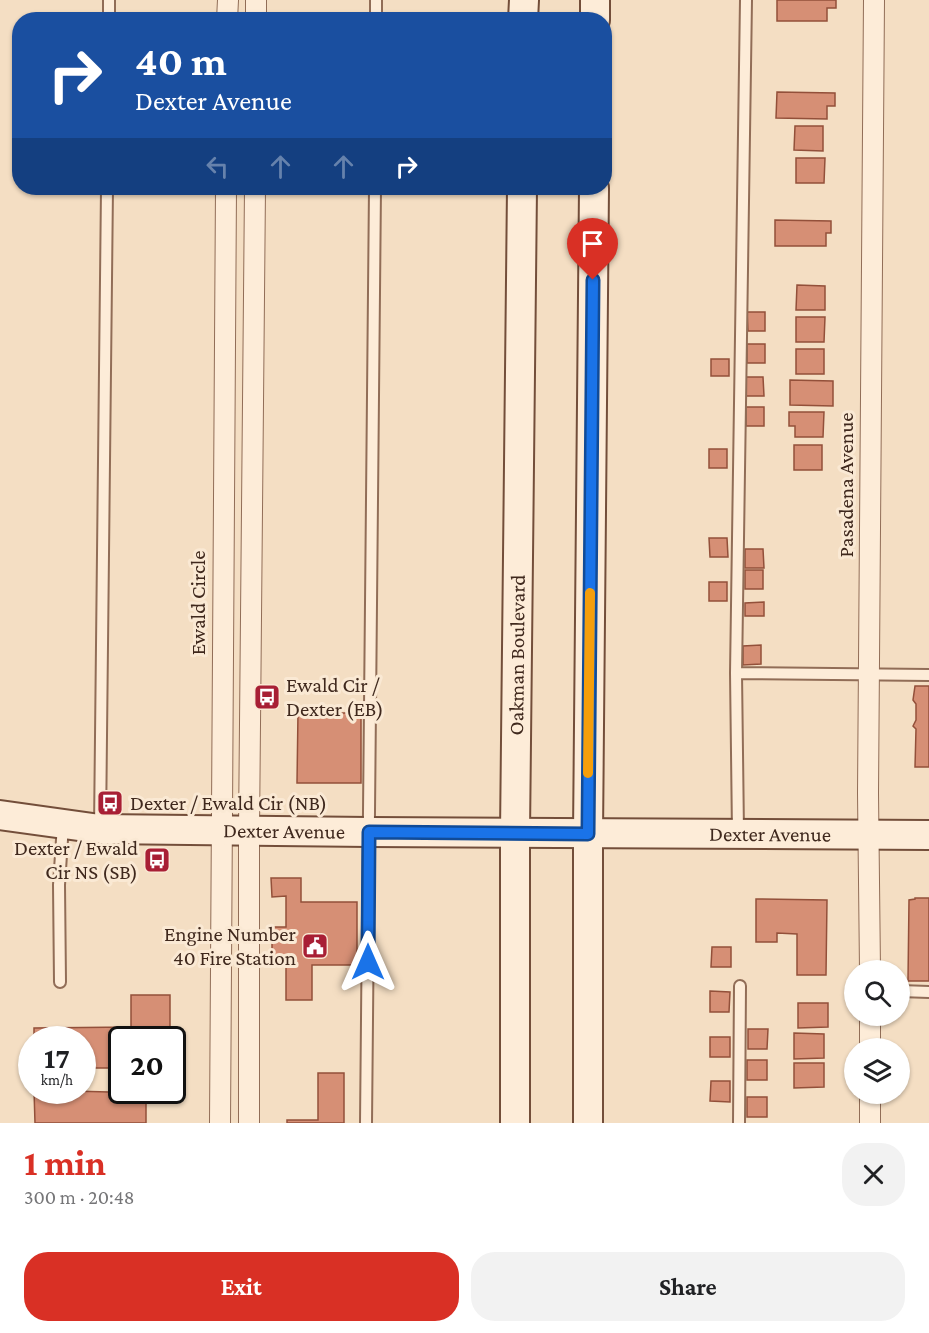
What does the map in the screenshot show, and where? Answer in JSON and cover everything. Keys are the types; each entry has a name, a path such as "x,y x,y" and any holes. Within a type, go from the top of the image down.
{"street":[{"name":"Pasadena Avenue","path":"870,960 868,835 874,0"},
{"name":"Ewald Circle","path":"220,1123 220,830 226,195"},
{"path":"249,1123 249,831 255,195"},
{"name":"Oakman Boulevard","path":"515,1123 515,833 522,195"},
{"path":"588,1123 588,834 594,195"},
{"name":"Dexter Avenue","path":"0,815 100,829 929,836"},
{"path":"220,1018 249,1018"},
{"path":"870,1104 870,1123"}],"lane":[{"path":"738,835 736,673 746,0"},
{"path":"100,829 107,195"},
{"path":"366,1123 375,195"},
{"path":"736,673 929,675"},
{"path":"60,982 59,892 63,824"},
{"path":"739,1123 740,987"},
{"path":"910,991 929,992"}],"building":[{"path":"777,0 836,0 836,8 827,8 827,21 777,21"},
{"path":"777,92 835,93 835,106 827,106 827,119 776,118"},
{"path":"795,126 823,126 823,151 794,150"},
{"path":"796,158 825,158 824,183 796,183"},
{"path":"775,220 831,221 831,233 826,233 826,246 775,246"},
{"path":"797,285 825,286 825,310 796,310"},
{"path":"747,312 765,312 765,331 748,331"},
{"path":"796,317 825,317 824,342 796,342"},
{"path":"747,344 765,344 765,363 747,363"},
{"path":"796,349 824,349 824,374 796,374"},
{"path":"711,359 729,359 729,376 711,376"},
{"path":"745,377 763,377 764,396 746,396"},
{"path":"790,380 833,381 833,406 790,405"},
{"path":"746,407 764,407 764,426 746,426"},
{"path":"789,412 824,412 823,437 795,437 795,426 789,426"},
{"path":"794,445 822,445 822,470 794,470"},
{"path":"709,449 727,449 727,468 709,468"},
{"path":"709,538 727,538 728,557 710,557"},
{"path":"745,549 763,549 764,568 745,568"},
{"path":"745,570 763,570 763,589 745,589"},
{"path":"709,582 727,582 727,601 709,601"},
{"path":"764,602 764,616 745,616 745,603"},
{"path":"761,645 761,664 743,665 743,646"},
{"path":"915,686 929,686 929,767 915,767 916,729 913,726 916,720 916,704 913,700"},
{"path":"298,713 361,713 361,783 297,783"},
{"name":"Engine Number 40 Fire Station","path":"271,878 301,878 301,902 357,902 357,965 312,965 312,1000 286,1000 286,965 272,965 272,927 286,927 286,896 272,897"},
{"path":"929,898 929,981 910,981 909,900"},
{"path":"756,899 827,900 826,975 797,975 797,934 777,933 777,942 756,942"},
{"path":"712,947 731,947 731,967 711,967"},
{"path":"710,991 730,992 729,1012 710,1012"},
{"path":"131,995 170,995 170,1026 131,1026"},
{"path":"798,1003 828,1003 828,1027 798,1028"},
{"path":"96,1027 108,1027 108,1068 96,1068"},
{"path":"748,1029 768,1029 767,1049 748,1049"},
{"path":"794,1033 824,1034 824,1058 794,1059"},
{"path":"710,1037 730,1037 730,1057 710,1057"},
{"path":"747,1060 767,1060 767,1080 747,1080"},
{"path":"794,1063 824,1063 824,1087 794,1088"},
{"path":"318,1073 344,1073 344,1123 287,1123 287,1120 318,1120"},
{"path":"711,1081 730,1081 730,1102 710,1101"},
{"path":"96,1092 108,1092 108,1104 146,1104 146,1123 35,1123 34,1104 96,1104"},
{"path":"747,1097 767,1097 767,1117 747,1117"}],"slow traffic":[{"path":"588,773 590,593"}],"place":[{"name":"Ewald Cir / Dexter (EB)","path":"267,697"},
{"name":"Dexter / Ewald Cir (NB)","path":"110,803"},
{"name":"Dexter / Ewald Cir NS (SB)","path":"157,860"},
{"name":"Engine Number 40 Fire Station","path":"315,946"}],"route":[{"path":"368,962 369,832 588,834 593,280"}]}
